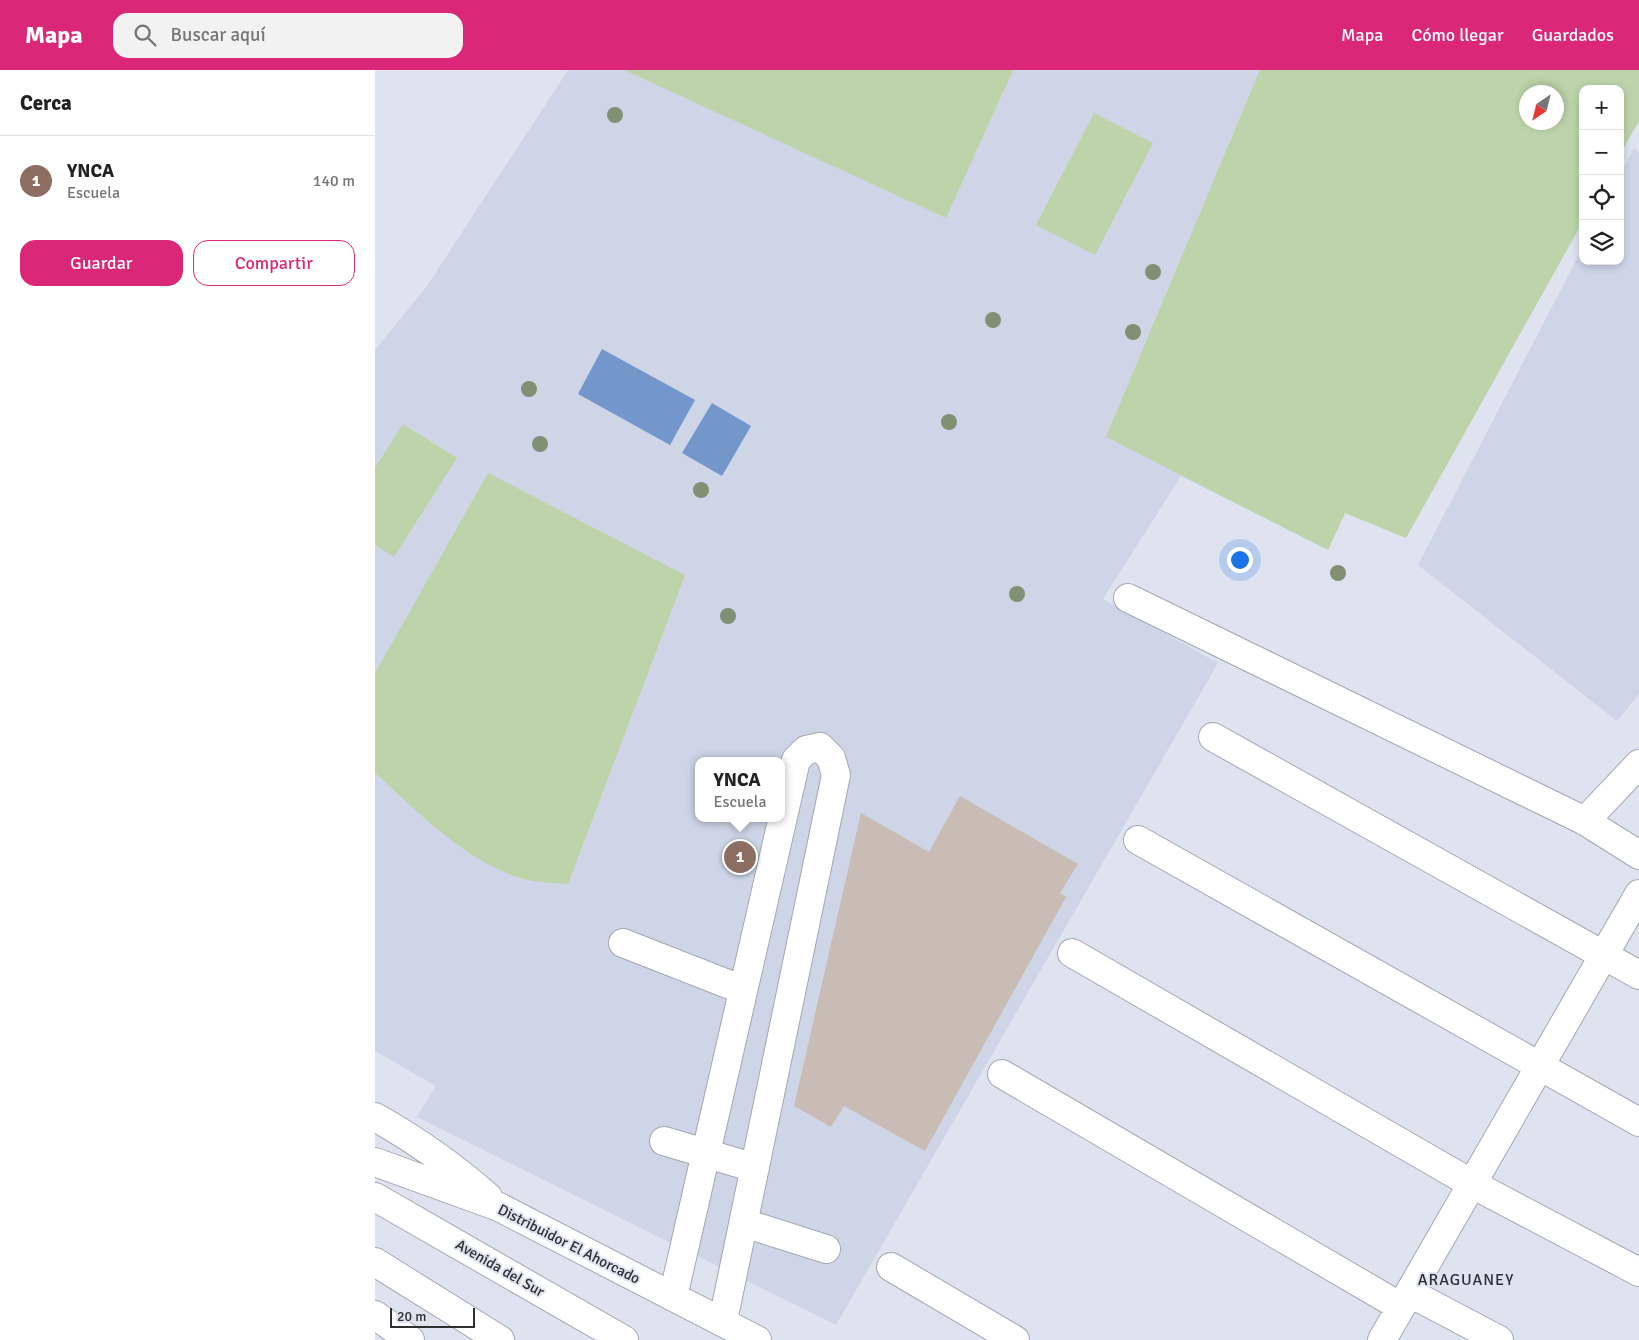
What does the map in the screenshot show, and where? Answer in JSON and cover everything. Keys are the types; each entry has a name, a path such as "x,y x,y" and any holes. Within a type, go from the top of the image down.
{"main road":[{"path":"1128,598 1585,821 1639,855"},
{"path":"1213,737 1639,975"},
{"path":"723,1321 837,775 831,758 820,747 806,750 796,760 785,808"},
{"path":"1585,821 1639,764"},
{"path":"673,1297 782,822"},
{"path":"1138,840 1639,1122"},
{"path":"1382,1340 1474,1185 1639,894"},
{"path":"623,944 743,990"},
{"path":"1072,954 1474,1185 1639,1272"},
{"path":"1002,1074 1406,1300 1499,1340"},
{"path":"375,1117 414,1139 457,1170 499,1207"},
{"path":"664,1141 755,1168"},
{"name":"Distribuidor El Ahorcado","path":"375,1162 499,1207 757,1340"},
{"name":"Avenida del Sur","path":"375,1197 624,1340"},
{"path":"744,1224 826,1249"},
{"path":"375,1262 483,1332 500,1340"},
{"path":"891,1267 1015,1340"},
{"path":"375,1314 411,1340"}],"shaded area":[{"path":"568,70 1639,70 1639,121 1624,147 1624,85 1579,85 1579,228 1406,538 1345,513 1328,550 1181,476 1103,599 1218,663 836,1325 417,1117 436,1086 375,1051 375,350 427,286"},
{"path":"1634,148 1639,153 1639,694 1617,721 1418,565 1579,255 1579,265 1624,265 1624,167"}],"green space":[{"path":"624,70 1013,70 946,218"},
{"path":"1260,70 1639,70 1639,121 1624,147 1624,85 1579,85 1579,228 1406,538 1345,513 1328,550 1106,437"},
{"path":"1094,113 1153,143 1095,255 1036,225"},
{"path":"403,424 457,458 394,557 375,545 375,468"},
{"path":"488,473 685,575 568,884 520,878 475,857 423,817 375,773 375,673"}],"water":[{"path":"602,349 695,400 670,445 578,394"},
{"path":"712,403 751,426 722,476 682,453"}],"building":[{"path":"960,796 1078,864 1060,893 1066,897 925,1151 844,1106 831,1127 794,1106 861,813 929,852"}],"place":[{"name":"YNCA","path":"740,857"}],"district":[{"name":"ARAGUANEY","path":"1466,1279"}]}
